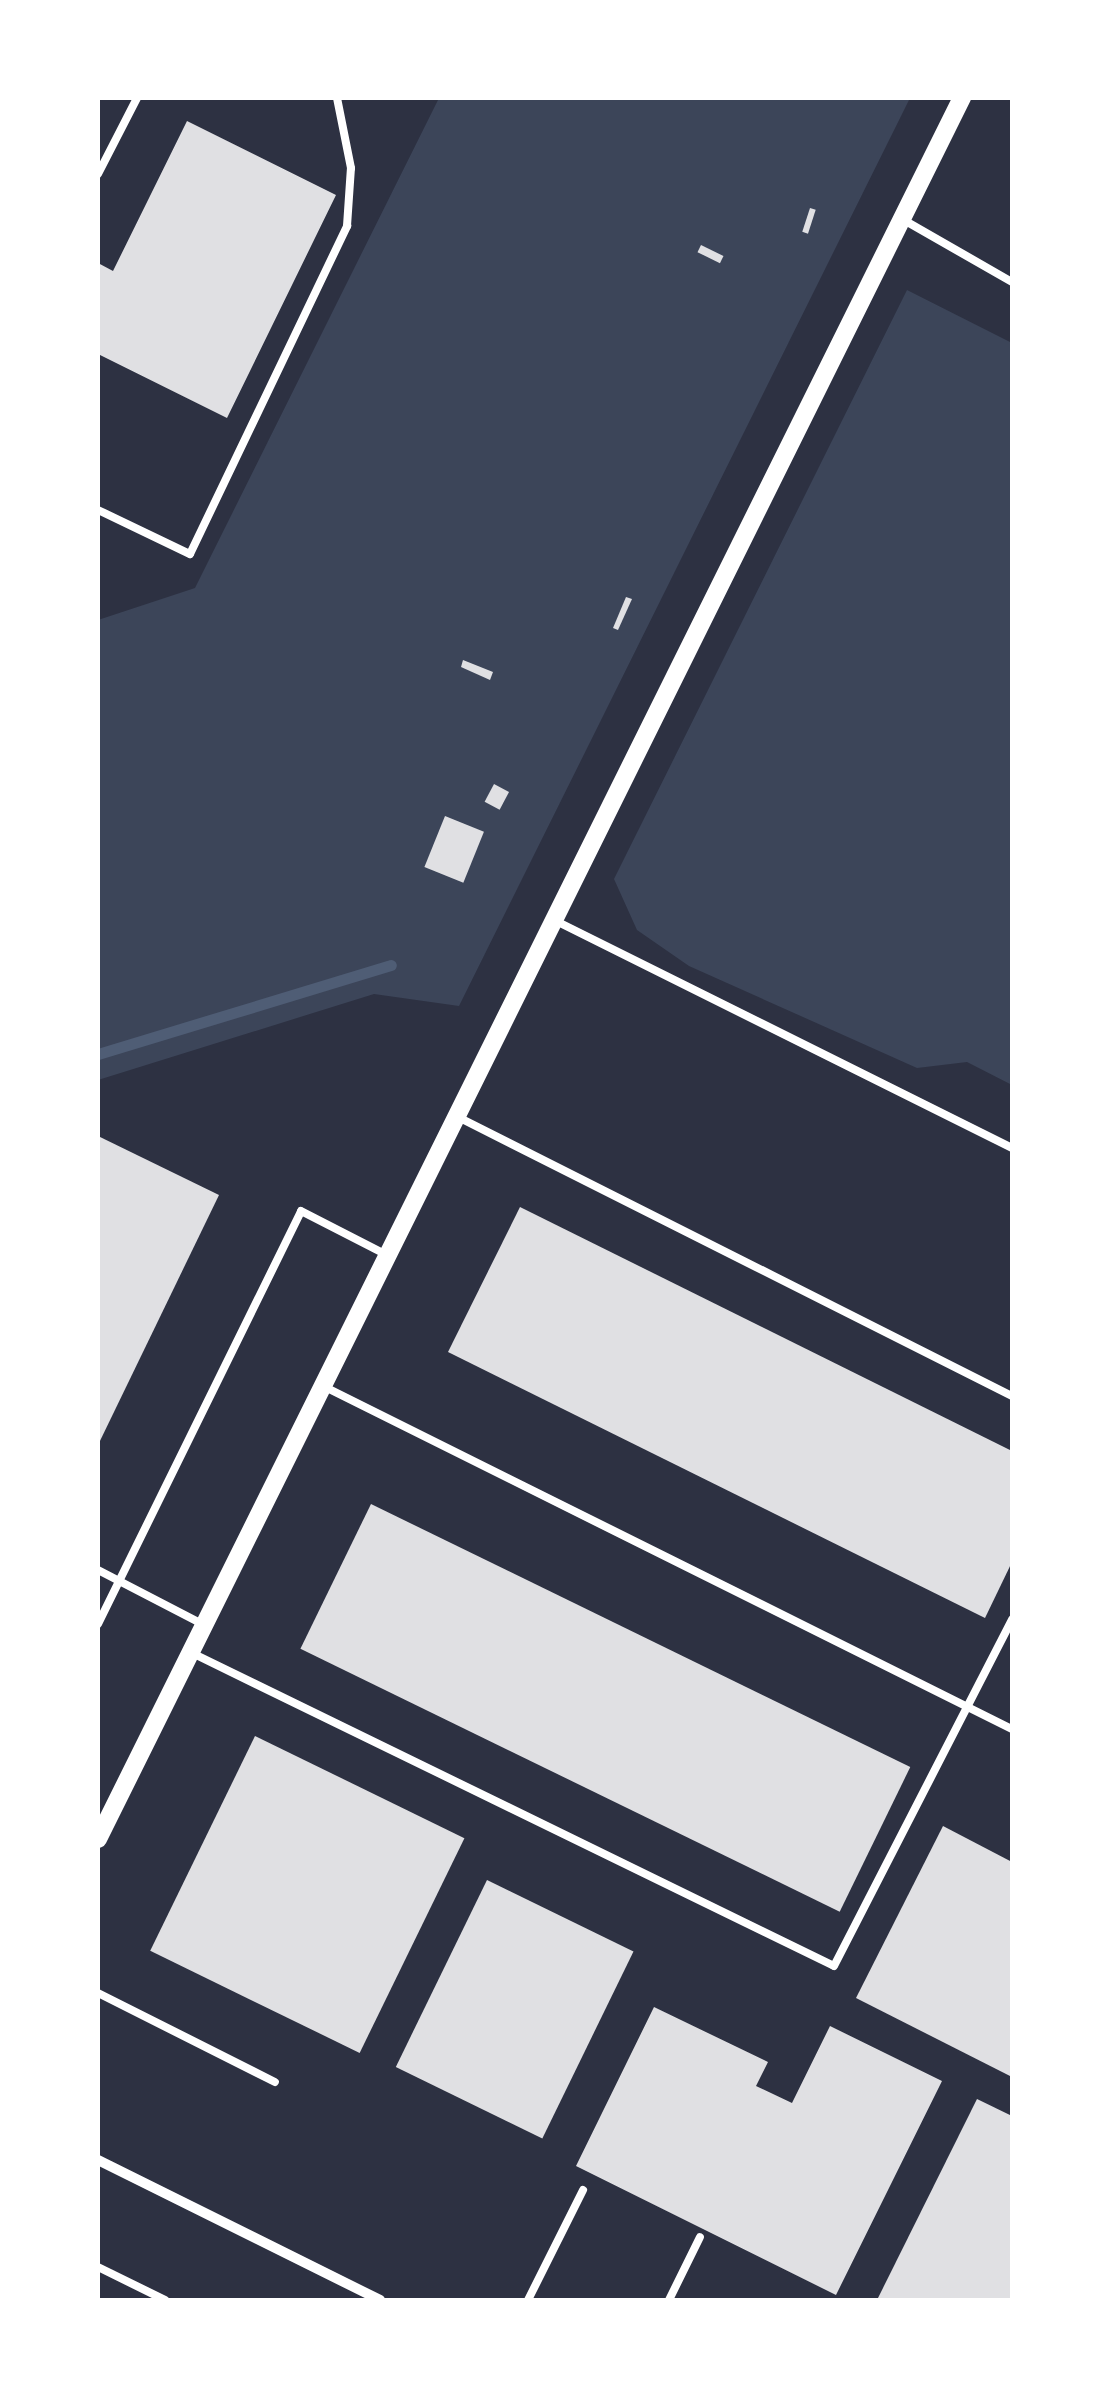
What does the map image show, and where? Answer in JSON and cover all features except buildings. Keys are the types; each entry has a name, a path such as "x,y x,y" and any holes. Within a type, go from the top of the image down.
{"street":[{"path":"98,1839 962,98"},
{"path":"98,2160 374,2299"}],"lane":[{"path":"98,174 137,98"},
{"path":"98,510 190,554 347,226 352,184 346,117 337,98"},
{"path":"902,220 1012,282"},
{"path":"554,920 1012,1148"},
{"path":"456,1116 1012,1396"},
{"path":"98,1624 301,1211 388,1256"},
{"path":"323,1386 1012,1729"},
{"path":"98,1570 204,1625"},
{"path":"190,1652 834,1966 1012,1619"},
{"path":"98,1993 275,2082"},
{"path":"528,2300 583,2190"},
{"path":"670,2300 700,2237"},
{"path":"98,2267 165,2300"}],"shaded area":[{"path":"439,98 910,98 459,1006 374,994 98,1080 98,620 195,588"},
{"path":"907,290 1012,343 1012,1085 967,1062 917,1068 689,966 637,930 614,879"}],"waterway":[{"path":"98,1054 391,965"}]}
